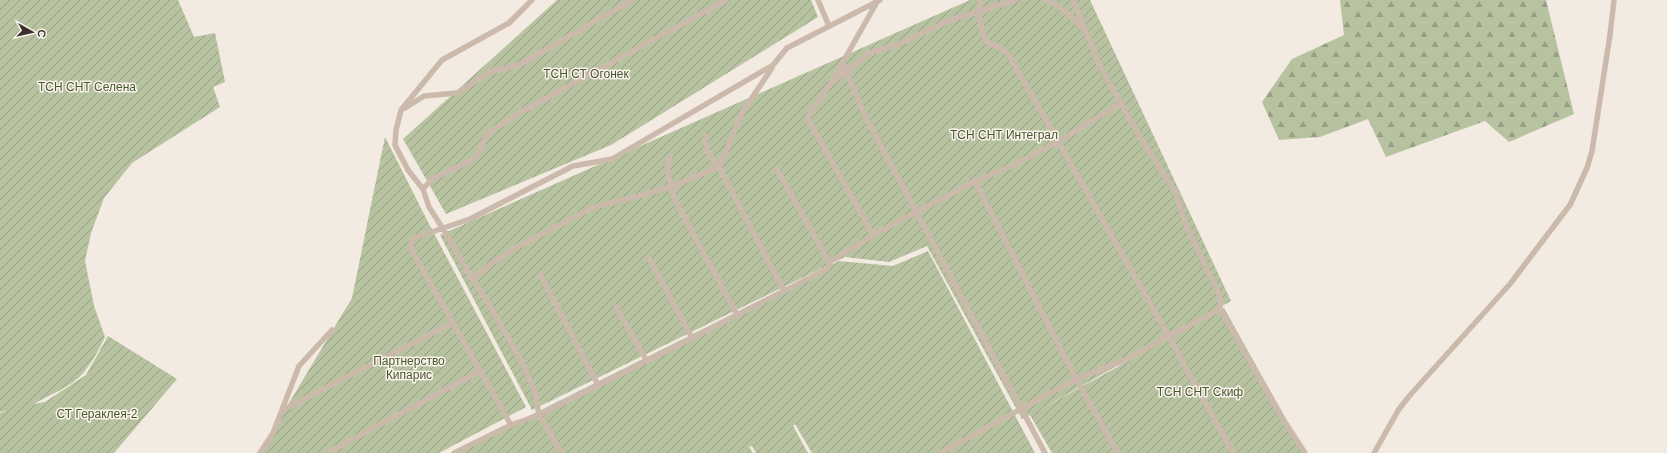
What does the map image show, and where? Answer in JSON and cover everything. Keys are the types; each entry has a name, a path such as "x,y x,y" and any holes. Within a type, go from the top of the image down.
{"street":[{"path":"532,0 509,23 442,60 401,110 396,130 395,145 408,170 423,189 429,207 488,301 521,360 535,392 539,414 562,453"},
{"path":"401,110 424,96 456,93 490,72 519,65 632,0"},
{"path":"423,189 432,179 472,160 488,133 521,112 726,0"},
{"path":"818,0 829,26"},
{"path":"981,0 978,12 983,35 987,42 1002,48 1009,55 1059,141 1233,453"},
{"path":"831,83 870,53 899,44 953,19 1016,0"},
{"path":"1045,0 1052,2 1065,10 1086,31"},
{"path":"1073,0 1100,66 1140,137 1176,193 1185,223 1220,296 1220,309 1282,419 1305,453"},
{"path":"1374,453 1400,409 1411,394 1510,284 1570,205 1587,168 1592,151 1614,0"},
{"path":"473,279 489,265 515,248 594,207 672,186 719,167 743,111 773,65 787,48 878,1"},
{"path":"873,235 809,122 810,113 831,83 878,1"},
{"path":"843,63 864,114 916,214 1045,453"},
{"path":"511,425 452,323 410,246 414,238 470,219 573,166 612,158 773,65"},
{"path":"454,453 511,425 539,414 598,386 827,269 831,261 873,235 975,182 1012,166 1059,141 1122,103"},
{"path":"706,136 705,146 710,158 719,167 784,291"},
{"path":"670,157 667,168 674,198 738,315"},
{"path":"777,169 830,264"},
{"path":"975,182 1076,379 1118,453"},
{"path":"648,258 692,338"},
{"path":"540,274 598,386"},
{"path":"616,307 647,361"},
{"path":"940,453 1076,379 1120,362 1220,309"},
{"path":"283,410 452,323"},
{"path":"260,453 274,433 299,366 332,330"},
{"path":"327,453 480,371"}],"green space":[{"name":"ТСН СНТ Селена","path":"0,0 178,0 194,37 215,33 225,82 213,87 220,107 132,163 104,198 91,233 85,261 94,306 105,337 90,364 79,377 67,386 34,404 45,402 86,375 108,336 177,379 114,453 0,453 0,413 7,411 0,412"},
{"name":"ТСН СТ Огонек","path":"557,0 811,0 818,17 611,145 446,214 403,139"},
{"name":"ТСН СНТ Интеграл","path":"970,0 1090,0 1231,301 1034,413 1224,308 1305,453 1052,453 1030,415 1022,419 927,246 889,262 845,257 532,410 440,235"},
{"path":"1340,0 1546,0 1574,114 1509,142 1485,121 1386,157 1368,119 1320,137 1279,140 1262,102 1292,59 1344,35"},
{"name":"Партнерство Кипарис","path":"385,137 428,222 526,407 439,453 259,453 352,298"},
{"path":"928,251 1035,453 812,453 795,424 793,426 808,453 756,453 752,446 749,447 753,453 455,453 839,261 893,266"}],"park label":[{"name":"ТСН СНТ Скиф","path":"1200,392"},
{"name":"СТ Гераклея-2","path":"97,414"}]}
